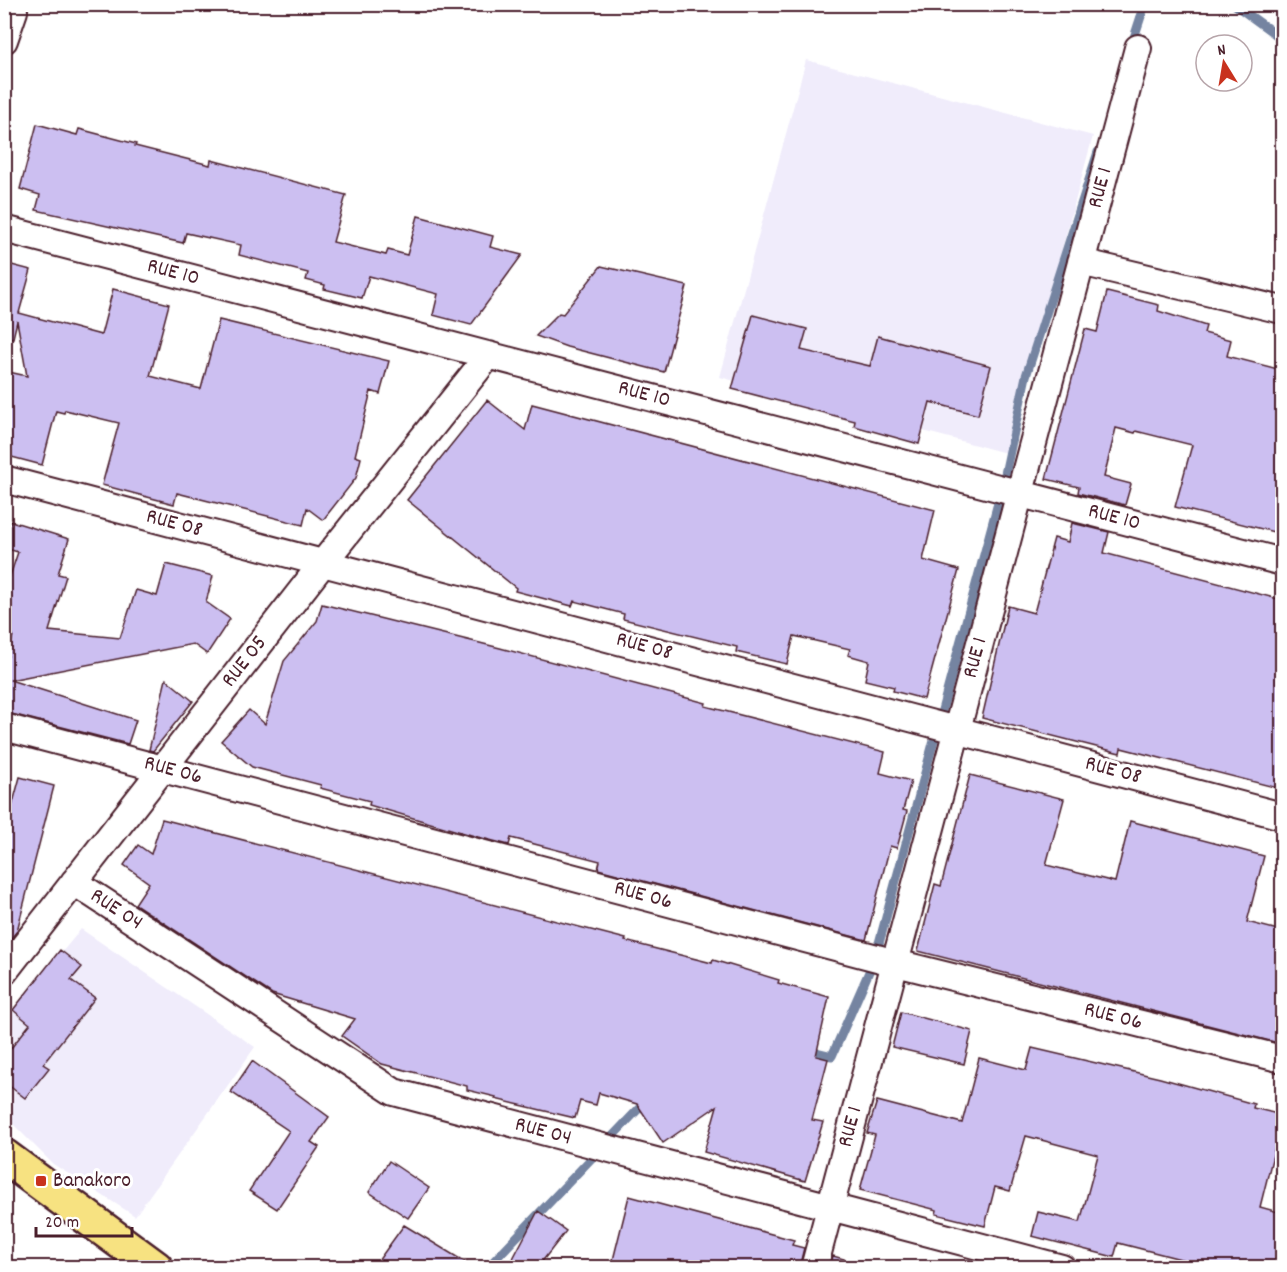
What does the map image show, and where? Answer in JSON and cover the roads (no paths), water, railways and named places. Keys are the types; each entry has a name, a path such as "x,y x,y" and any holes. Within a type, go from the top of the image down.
{"highway":[{"path":"4,1156 156,1268"}],"street":[{"path":"4,40 13,8"},
{"name":"RUE 1","path":"814,1268 1138,48"},
{"name":"RUE 10","path":"4,229 1282,562"},
{"path":"1081,262 1282,309"},
{"name":"RUE 05","path":"4,972 323,563 489,355"},
{"name":"RUE 08","path":"4,479 1282,816"},
{"name":"RUE 06","path":"4,727 896,963 1282,1059"},
{"name":"RUE 04","path":"74,882 394,1092 1062,1268"}],"waterway":[{"path":"1131,47 1145,4"},
{"path":"1234,4 1282,39"},
{"path":"807,1050 832,1056 875,958 1002,488 1026,376 1098,152"},
{"path":"487,1268 647,1100"}],"place":[{"name":"Banakoro","path":"41,1181"}]}
